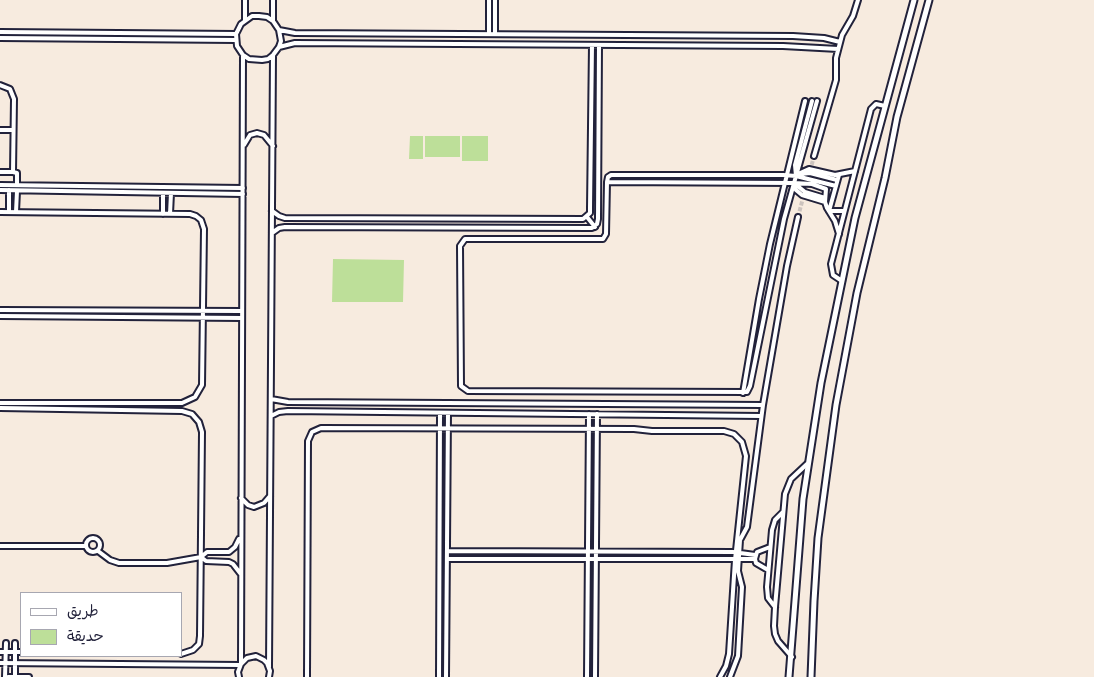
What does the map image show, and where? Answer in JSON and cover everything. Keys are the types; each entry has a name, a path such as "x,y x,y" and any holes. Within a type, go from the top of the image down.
{"main road":[{"path":"789,677 792,658 799,539 807,464 855,218 914,0"},
{"path":"812,677 818,538 837,396 857,292 890,159 898,117 929,0"}],"street":[{"path":"245,0 245,20"},
{"path":"274,0 274,21"},
{"path":"489,0 489,34"},
{"path":"495,0 495,34"},
{"path":"814,156 836,80 838,49 844,28 853,16 858,0"},
{"path":"240,677 238,672 240,664 243,55 237,46 236,34 245,20 252,16 267,17 274,21 280,30 281,41 273,55 268,59 255,60 243,55"},
{"path":"280,30 292,33 801,36 824,38 840,42"},
{"path":"0,32 236,34"},
{"path":"362,33 362,43"},
{"path":"556,34 556,44"},
{"path":"659,35 659,45"},
{"path":"801,36 801,46"},
{"path":"0,38 236,40"},
{"path":"279,47 291,43 362,43 801,46 838,49"},
{"path":"587,217 590,208 592,45"},
{"path":"272,232 282,227 590,229 595,227 598,219 599,45"},
{"path":"269,677 273,55"},
{"path":"0,85 10,89 14,96 9,185"},
{"path":"743,393 768,254 805,101"},
{"path":"796,176 795,165 812,101"},
{"path":"817,101 796,176 794,183 783,226 750,388 743,393 468,391 461,386 460,246 462,241 468,238 603,238 606,234 607,182 608,177 612,174 787,175 796,176 836,186"},
{"path":"842,281 833,275 831,268 844,211 872,107 876,104 885,106"},
{"path":"0,130 13,130"},
{"path":"243,146 250,135 258,133 264,135 273,146"},
{"path":"796,176 803,170 809,169 839,175 855,171"},
{"path":"0,172 17,173 17,185"},
{"path":"796,176 810,173 837,180"},
{"path":"829,211 839,175"},
{"path":"607,182 812,184 824,188 826,191 825,200 839,234"},
{"path":"794,183 795,188 800,194 825,200"},
{"path":"0,185 243,188"},
{"path":"0,190 243,194"},
{"path":"9,190 9,212"},
{"path":"16,212 17,191"},
{"path":"163,214 164,193"},
{"path":"170,193 170,214"},
{"path":"782,197 790,200"},
{"path":"272,211 285,218 579,219 587,217"},
{"path":"829,211 844,211"},
{"path":"0,212 193,215 203,223 202,385 198,394 186,402 0,403"},
{"path":"587,217 595,227"},
{"path":"737,553 740,538 747,527 763,405 787,266 798,217"},
{"path":"339,218 339,228"},
{"path":"563,219 563,229"},
{"path":"0,310 242,311"},
{"path":"0,316 242,318"},
{"path":"750,346 758,349"},
{"path":"271,399 288,402 763,405"},
{"path":"362,402 362,412"},
{"path":"509,403 510,413"},
{"path":"681,404 681,415"},
{"path":"0,408 182,411 192,414 199,422 202,432 200,640 193,650 182,654"},
{"path":"271,416 279,412 362,412 762,416"},
{"path":"439,677 440,413"},
{"path":"446,677 448,413"},
{"path":"587,677 589,414"},
{"path":"595,677 597,414"},
{"path":"306,677 308,441 315,430 321,428 724,431 737,436 744,445 746,456 737,553 738,571 742,584 739,649 737,663 730,677"},
{"path":"792,658 778,641 775,634 775,607 787,487 795,475 807,464"},
{"path":"241,498 248,505 254,507 264,504 270,496"},
{"path":"775,607 767,594 768,570 772,526 783,512"},
{"path":"85,546 90,552 98,551 110,560 124,564 167,563 201,557 207,552 220,553 231,551 240,537"},
{"path":"85,546 90,539 96,539 100,545 98,551"},
{"path":"0,546 85,546"},
{"path":"768,570 756,563 755,557 758,551 770,547"},
{"path":"447,551 737,553 755,557"},
{"path":"220,553 220,561"},
{"path":"201,557 206,561 231,563 240,574"},
{"path":"447,558 737,559 755,557"},
{"path":"720,677 726,666 729,654 737,559"},
{"path":"439,634 446,634"},
{"path":"6,643 7,677 30,677"},
{"path":"15,643 15,677"},
{"path":"0,652 20,652"},
{"path":"0,662 240,664 247,658 256,656 264,660 269,667"}],"green space":[{"path":"410,136 423,136 423,159 409,159"},
{"path":"425,136 460,136 460,157 425,157"},
{"path":"462,136 488,136 488,161 462,161"},
{"path":"333,259 404,260 403,302 332,302"}],"tunnel":[{"path":"798,217 814,156"}]}
